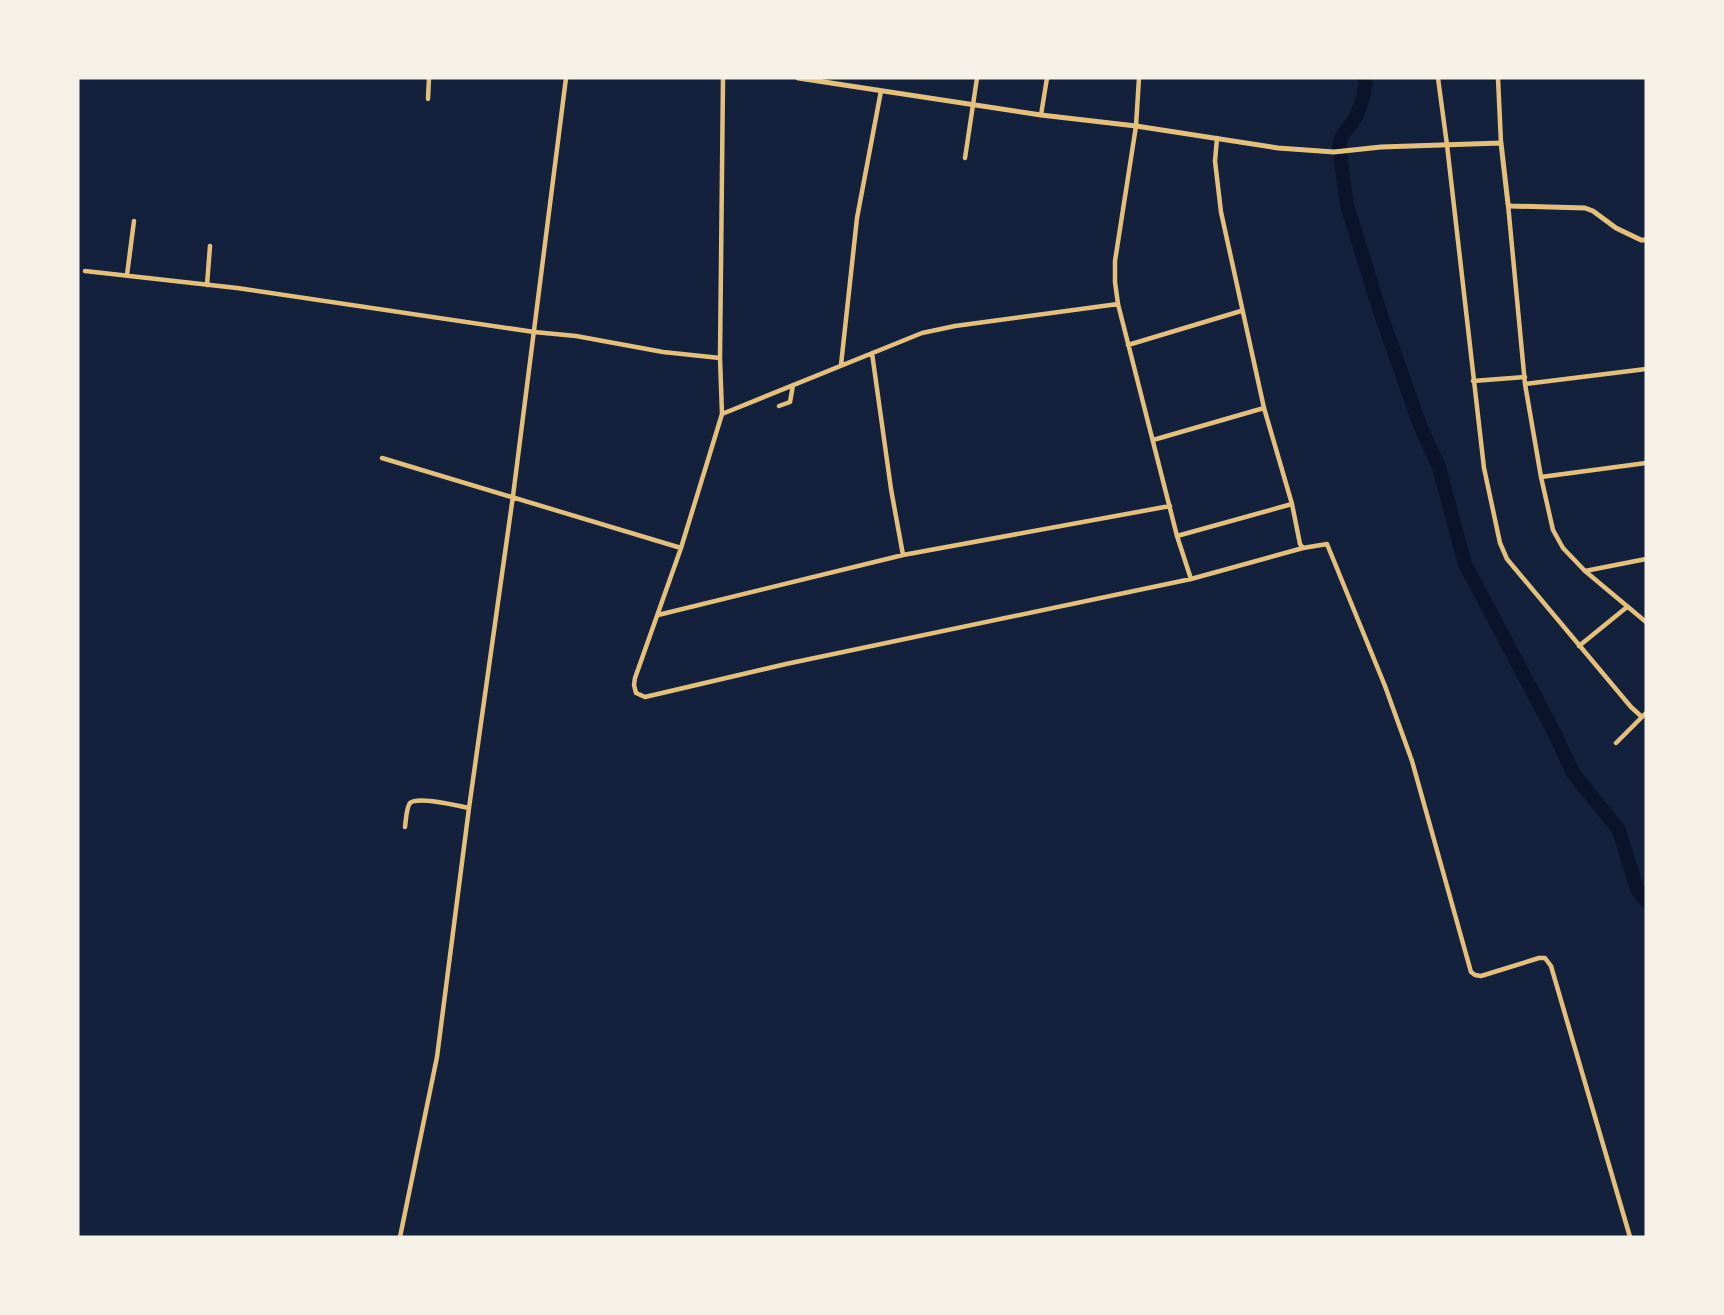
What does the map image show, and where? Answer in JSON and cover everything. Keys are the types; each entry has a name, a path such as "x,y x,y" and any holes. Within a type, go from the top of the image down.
{"street":[{"path":"428,99 429,78"},
{"path":"400,1237 437,1057 567,78"},
{"path":"723,78 720,358 722,414 681,548 635,678 636,693 645,697 796,661 1191,579 1303,548 1327,544 1348,592 1412,761 1471,972 1481,976 1545,957 1551,966 1630,1237"},
{"path":"798,78 1041,116 1136,126 1278,148 1334,152 1501,143"},
{"path":"965,158 977,78"},
{"path":"1041,116 1047,78"},
{"path":"1139,78 1136,126 1114,282 1177,536 1191,579"},
{"path":"1438,78 1484,468 1500,543 1507,559 1579,646 1644,715 1616,743"},
{"path":"1498,78 1501,143 1524,377 1541,477 1553,530 1563,548 1585,571 1646,622"},
{"path":"842,365 857,218 881,91"},
{"path":"1217,138 1215,161 1221,212 1241,311 1264,408 1292,504 1300,544 1303,548"},
{"path":"1508,204 1516,208 1562,206 1585,208 1593,211 1616,228 1641,240 1646,240"},
{"path":"127,275 134,221"},
{"path":"207,285 210,246"},
{"path":"86,271 366,306 534,332 576,336 663,352 720,358"},
{"path":"722,414 922,333 955,326 1118,304"},
{"path":"1128,345 1241,311"},
{"path":"872,353 903,555"},
{"path":"1525,384 1646,369"},
{"path":"1473,381 1524,377"},
{"path":"779,406 791,400 793,385"},
{"path":"1153,440 1264,408"},
{"path":"382,458 681,548"},
{"path":"1541,477 1646,463"},
{"path":"1177,536 1292,504"},
{"path":"658,615 903,555 1170,506"},
{"path":"1585,571 1646,559"},
{"path":"1579,646 1627,607"},
{"path":"405,827 409,806 414,801 422,800 469,808"}],"waterway":[{"path":"1364,78 1366,83 1362,101 1356,117 1342,136 1339,146 1347,205 1381,315 1421,428 1439,467 1465,564 1555,734 1573,773 1619,830 1637,889 1646,901"}]}
